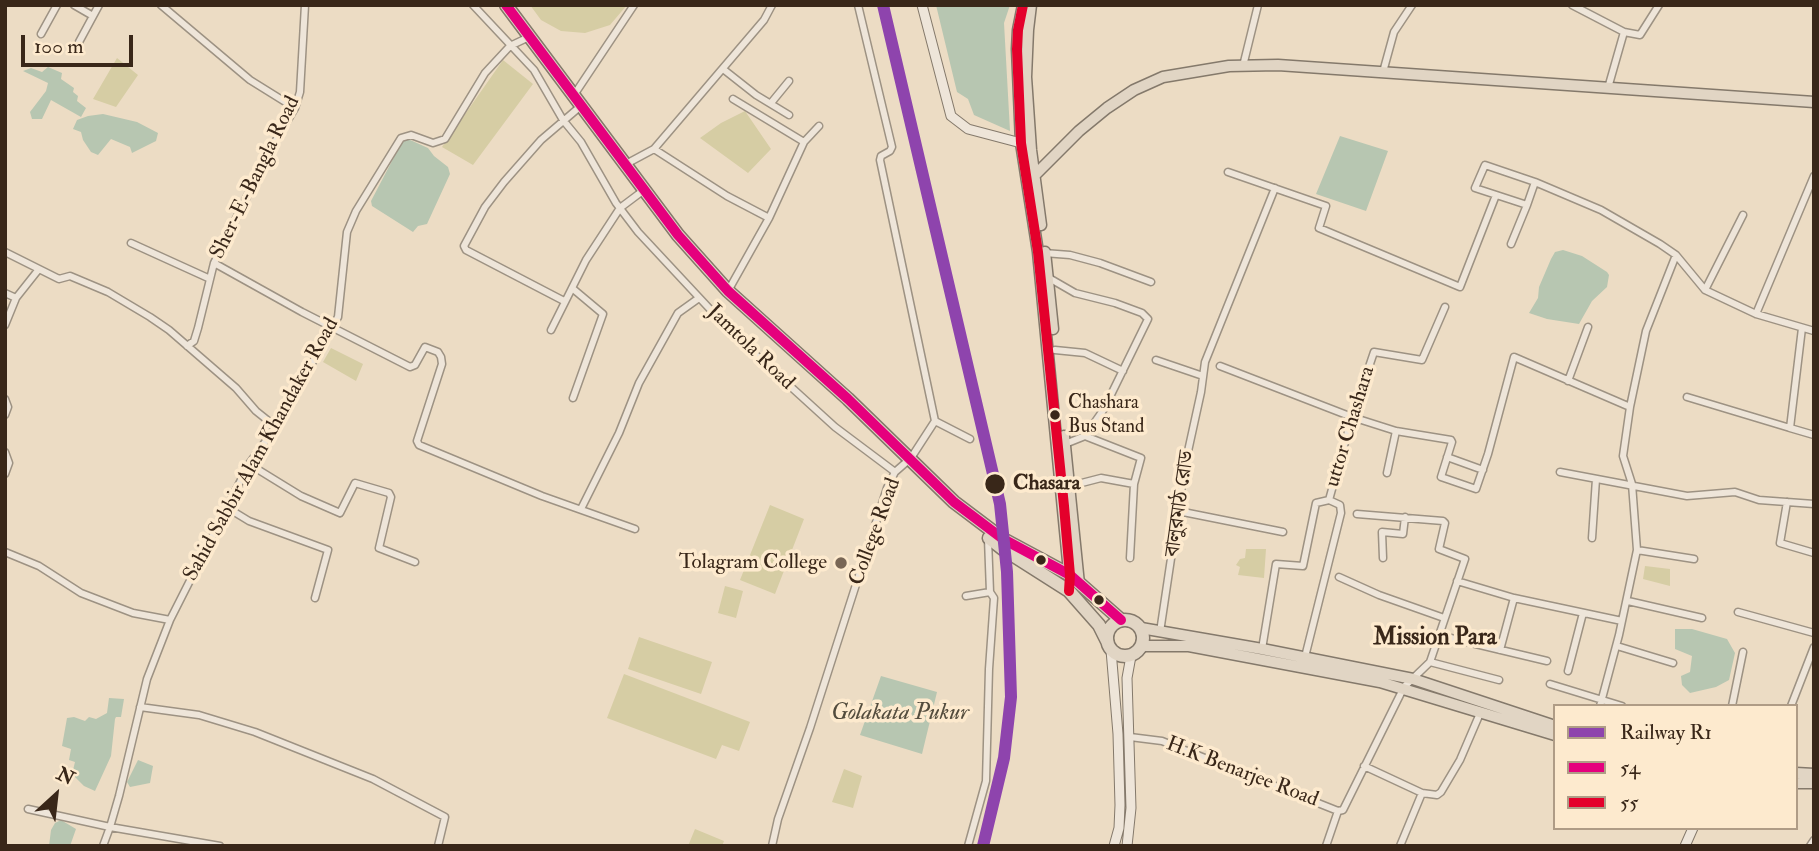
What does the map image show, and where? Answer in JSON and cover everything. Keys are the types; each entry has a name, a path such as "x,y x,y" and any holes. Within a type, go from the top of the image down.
{"highway":[{"path":"506,5 678,235 728,291 848,399 954,502 1003,539 1073,584 1121,620 1132,621 1140,628 1144,640 1142,646 1131,656 1122,657 1109,645 1073,584 1003,550 948,505 907,457"},
{"path":"1109,645 1108,630 1121,620"}],"main road":[{"path":"922,5 951,116 968,129 1021,143"},
{"path":"1023,5 1017,49 1021,143 1049,278 1070,486 1073,584"},
{"path":"1031,5 1026,77 1073,584"},
{"path":"1035,175 1098,115 1134,90 1163,77 1243,66 1278,65 1814,102"},
{"path":"1140,628 1413,679 1553,725"},
{"path":"1109,645 1118,734 1120,805 1119,828 1114,846"},
{"path":"1142,646 1189,646 1404,687 1553,734"},
{"path":"1127,846 1130,737 1127,678 1131,656"}],"street":[{"path":"41,34 57,5"},
{"path":"74,5 93,16"},
{"path":"79,42 99,5"},
{"path":"161,5 250,80 295,108"},
{"name":"Sher-E-Bangla Road","path":"187,346 194,341 214,263 272,146 295,108 300,92 305,5"},
{"name":"Jamtola Road","path":"473,5 534,70 563,120 581,142 620,208 638,232 735,336 835,428 895,472"},
{"path":"564,301 464,248 485,207 504,182 541,140 563,120 578,100 634,5"},
{"path":"626,164 654,149 764,20 771,5"},
{"path":"859,5 892,147 880,160 935,421 970,439"},
{"path":"1243,66 1258,5"},
{"path":"1383,72 1394,32 1412,5"},
{"path":"1573,5 1624,32 1640,35 1659,5"},
{"path":"1608,88 1624,32"},
{"name":"Sahid Sabbir Alam Khandaker Road","path":"103,846 119,796 147,679 170,620 249,464 276,426 338,317 347,232 356,211 401,138 411,135 433,143 445,139 485,73 510,46 529,37"},
{"path":"723,69 756,95 789,114"},
{"path":"771,103 789,81"},
{"path":"733,99 804,142"},
{"path":"728,291 769,218 804,142 819,126"},
{"path":"654,149 727,196 769,218"},
{"path":"1527,205 1475,188 1485,165 1535,182 1601,210 1676,255 1705,290 1756,314 1814,331"},
{"path":"1228,172 1326,206 1319,228 1460,287 1496,195"},
{"path":"1756,314 1814,176"},
{"path":"1511,244 1535,182"},
{"name":"বালুরমাঠ রোড","path":"1160,632 1185,465 1210,345 1225,316 1275,188"},
{"path":"551,330 586,260 620,208 644,190"},
{"path":"1705,290 1743,215"},
{"path":"131,243 208,278"},
{"path":"5,252 59,279 70,276 108,292 150,317 236,388 256,411 276,426"},
{"path":"1042,252 1070,255 1100,263 1151,282"},
{"path":"1550,684 1601,703 1628,601 1637,550 1632,484 1623,456 1630,407 1646,331 1676,255"},
{"path":"214,263 410,367 415,365 425,347 438,352 442,357 437,384 417,441 419,445 542,496 635,529"},
{"path":"5,325 16,298 39,269"},
{"path":"1049,278 1075,293 1115,303 1146,315 1148,319 1104,409 1086,436 1065,444"},
{"path":"572,288 603,314 573,398"},
{"path":"5,293 16,298"},
{"path":"581,509 639,383 678,313 699,298"},
{"name":"uttor Chashara","path":"1262,649 1276,564 1303,567 1315,503 1329,500 1352,418 1375,351 1422,360 1446,307"},
{"path":"1568,381 1588,327"},
{"path":"1790,428 1802,328"},
{"path":"1055,350 1085,353 1123,371"},
{"path":"1220,366 1352,418 1396,431 1451,440 1441,475 1476,489 1514,357 1630,407"},
{"path":"1156,360 1203,376"},
{"path":"1687,397 1814,435"},
{"path":"5,399 8,407 5,415"},
{"name":"College Road","path":"772,846 778,818 810,728 887,488 895,472 935,421"},
{"path":"1387,473 1396,431"},
{"path":"1086,436 1141,458 1134,484 1130,558"},
{"path":"5,452 9,463 5,474"},
{"path":"1447,457 1483,470"},
{"path":"249,464 301,496 340,513 355,483 389,493 391,497 379,548 415,562"},
{"path":"1560,472 1687,496 1735,492 1759,500 1814,504"},
{"path":"1070,486 1101,478 1134,484"},
{"path":"1592,538 1597,479"},
{"path":"1306,657 1341,513 1340,505 1329,500"},
{"path":"1787,502 1780,543 1814,553"},
{"path":"226,508 249,521 328,550 315,598"},
{"path":"1178,511 1283,532"},
{"path":"1357,514 1444,522 1439,549 1465,559 1430,662 1404,687"},
{"path":"1383,558 1382,532 1404,534 1405,517"},
{"path":"968,846 986,781 994,598 990,592 988,537"},
{"path":"1637,550 1695,559"},
{"path":"5,552 39,566 81,593 133,613 170,620"},
{"path":"1339,577 1379,595 1444,618"},
{"path":"1457,581 1514,598 1622,621"},
{"path":"966,596 990,592"},
{"path":"1500,650 1514,598"},
{"path":"1628,601 1702,618"},
{"path":"1738,612 1814,633"},
{"path":"1568,671 1583,613"},
{"path":"1438,635 1547,661"},
{"path":"1617,646 1673,663"},
{"path":"1792,704 1814,647"},
{"path":"1732,704 1743,652"},
{"path":"1430,662 1499,680"},
{"name":"H.K Benarjee Road","path":"1130,737 1171,744 1338,811 1343,810 1404,687"},
{"path":"140,707 199,715 255,732 373,779 445,817 438,846"},
{"path":"1364,766 1422,793 1437,794 1441,792 1460,760 1481,711"},
{"path":"1400,846 1422,793"},
{"path":"28,809 110,827 220,846"},
{"path":"1326,846 1338,811"},
{"path":"1810,846 1814,840"}],"shaded area":[{"path":"530,5 627,5 610,25 585,33 561,31 541,20"},
{"path":"117,58 138,75 116,107 93,99"},
{"path":"503,60 533,84 473,165 442,147"},
{"path":"745,111 771,149 748,173 700,138"},
{"path":"331,348 363,364 356,381 323,362"},
{"path":"770,505 804,519 775,594 740,580"},
{"path":"1246,549 1266,549 1264,578 1238,575 1240,567 1236,565 1240,559 1245,558"},
{"path":"1645,566 1670,569 1670,586 1643,579"},
{"path":"725,586 743,591 736,618 718,613"},
{"path":"639,637 712,662 701,694 628,669"},
{"path":"624,674 750,722 739,751 722,745 716,759 607,718"},
{"path":"844,769 862,776 853,808 832,802"},
{"path":"695,829 724,841 722,846 688,846"}],"water":[{"path":"936,5 1010,5 1004,23 1010,131 974,115 968,99 957,92"},
{"path":"48,67 62,73 61,79 74,88 77,101 86,108 81,117 51,100 42,119 32,119 30,112 46,91 48,83 23,71 31,68 42,72"},
{"path":"103,114 137,122 158,133 156,141 132,153 130,147 111,139 98,155 91,152 81,132 73,129 77,120"},
{"path":"1340,136 1388,151 1366,211 1316,194"},
{"path":"408,139 428,148 448,167 450,174 427,224 418,226 413,232 372,206 371,201 403,140"},
{"path":"1563,250 1582,256 1609,275 1607,287 1592,301 1579,324 1529,313 1538,298 1539,287 1551,259 1555,252"},
{"path":"1675,629 1692,629 1727,639 1735,653 1729,680 1716,687 1690,693 1682,685 1681,676 1690,672 1692,656 1675,649"},
{"name":"Golakata Pukur","path":"881,676 937,692 922,754 860,735"},
{"path":"109,698 124,699 121,717 115,719 111,756 95,791 84,786 72,774 75,762 69,760 71,749 62,746 67,718 74,717 85,721 89,717 96,719 107,713"},
{"path":"138,760 153,766 150,783 130,787 127,782"},
{"path":"61,820 76,829 70,846 49,846 51,830 55,823"}],"rail line":[{"name":"R1","path":"883,5 1000,504 1007,572 1011,697 1004,758 983,846"}],"transit line":[{"name":"54","path":"506,5 678,235 728,291 848,399 954,502 1003,539 1070,575 1121,620"},
{"name":"55","path":"1023,5 1017,49 1021,143 1038,252 1064,506 1069,591"}],"place":[{"name":"Chashara Bus Stand","path":"1055,415"},
{"name":"Chasara","path":"995,484"},
{"name":"Tolagram College","path":"841,563"}],"district":[{"name":"Mission Para","path":"1435,639"}]}
